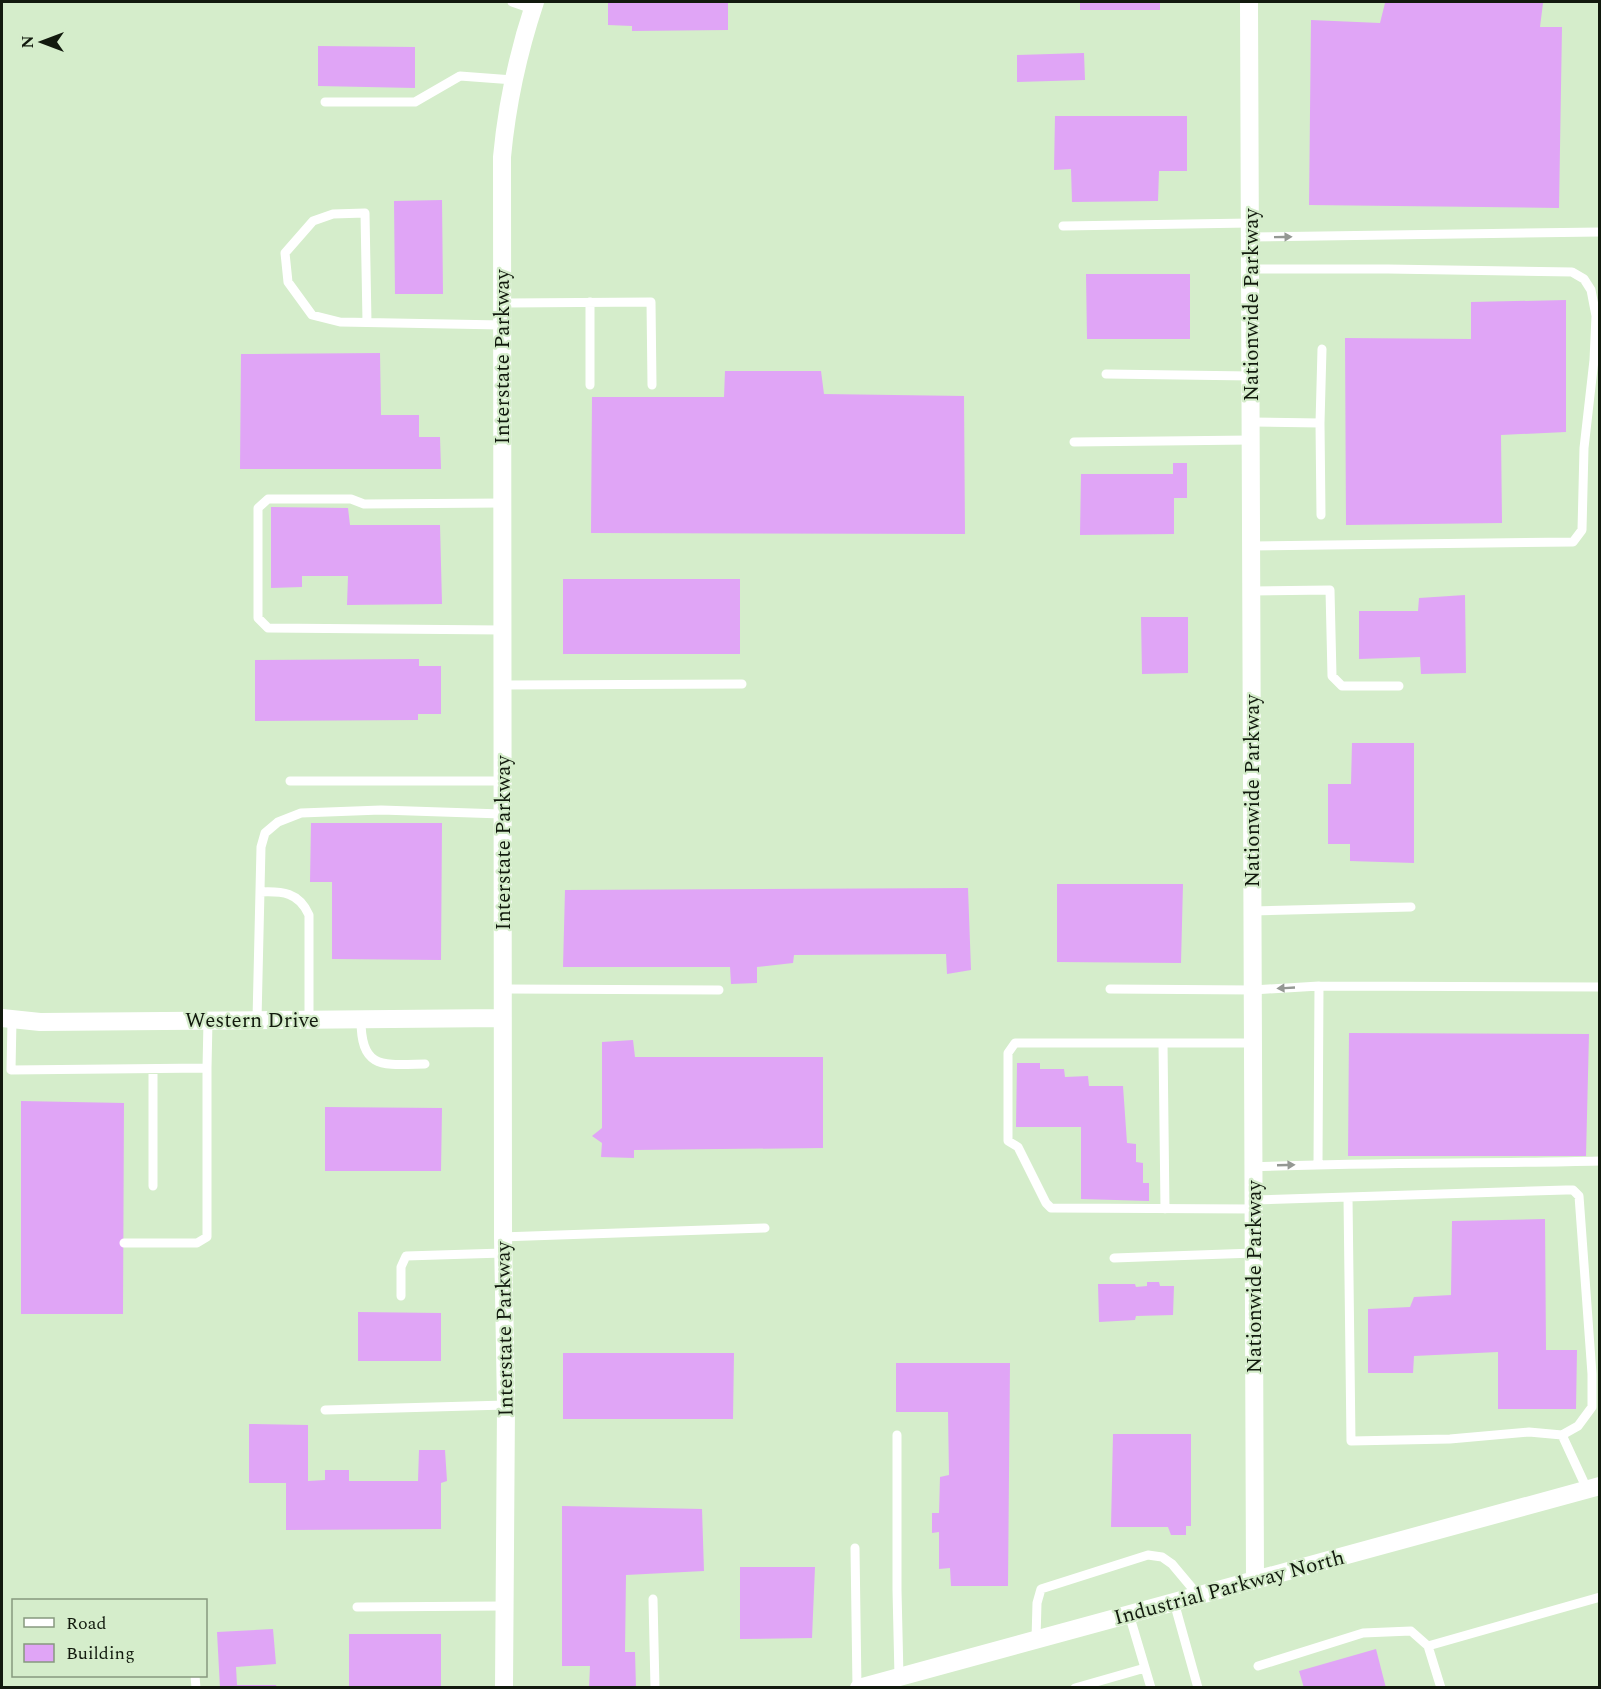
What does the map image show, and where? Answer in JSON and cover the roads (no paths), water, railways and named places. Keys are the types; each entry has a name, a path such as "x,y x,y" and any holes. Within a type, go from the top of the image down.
{"street":[{"name":"Nationwide Parkway","path":"1249,2 1256,1580"},
{"name":"Interstate Parkway","path":"504,1688 506,1405 502,1018 502,157 512,80 533,5"},
{"name":"Western Drive","path":"7,1019 40,1022 502,1018"},
{"name":"Industrial Parkway North","path":"858,1688 1593,1488"}],"lane":[{"path":"512,2 533,5"},
{"path":"325,102 416,102 460,75 512,80"},
{"path":"367,322 365,213 333,214 313,220 285,253 288,282 312,315 340,322 502,325"},
{"path":"1063,226 1250,230 1315,236 1599,232"},
{"path":"1250,269 1572,273 1584,279 1591,290 1596,316 1594,360 1584,448 1582,530 1573,543 1251,546"},
{"path":"590,302 590,385"},
{"path":"502,303 651,302 652,385"},
{"path":"1321,515 1322,349"},
{"path":"1106,374 1251,376"},
{"path":"1074,442 1251,431 1320,423"},
{"path":"502,503 364,504 351,499 268,499 258,508 258,618 268,628 502,630"},
{"path":"1252,591 1330,590 1332,676 1342,686 1399,686"},
{"path":"502,685 742,684"},
{"path":"290,781 503,781"},
{"path":"257,1020 261,847 265,833 278,822 301,813 381,810 502,814"},
{"path":"260,892 277,891 292,896 304,903 309,915 309,1020"},
{"path":"1253,912 1412,908"},
{"path":"1318,1164 1319,986"},
{"path":"1110,989 1253,990 1319,986 1599,987"},
{"path":"502,989 719,990"},
{"path":"7,1019 11,1070 207,1068"},
{"path":"362,1020 361,1039 366,1053 371,1057 392,1065 425,1064"},
{"path":"124,1243 197,1243 207,1237 208,1021"},
{"path":"1253,1043 1015,1043 1008,1053 1008,1141 1018,1147 1046,1203 1051,1208 1164,1209 1254,1205 1348,1197 1573,1190 1579,1196 1592,1374 1592,1407 1578,1426 1562,1435 1529,1432 1450,1439 1351,1441 1348,1197"},
{"path":"1162,1043 1164,1209"},
{"path":"153,1069 153,1186"},
{"path":"1254,1167 1318,1164 1494,1164 1599,1161"},
{"path":"401,1296 401,1267 406,1256 503,1245 765,1228"},
{"path":"1114,1258 1254,1253"},
{"path":"325,1410 506,1405"},
{"path":"1562,1435 1593,1488"},
{"path":"897,1436 899,1677"},
{"path":"855,1548 858,1688"},
{"path":"1036,1639 1037,1603 1041,1588 1148,1555 1162,1557 1172,1564 1198,1595"},
{"path":"1428,1646 1599,1597"},
{"path":"653,1599 655,1688"},
{"path":"1174,1602 1198,1688"},
{"path":"357,1607 504,1606"},
{"path":"1129,1614 1151,1688"},
{"path":"1258,1666 1363,1633 1412,1631 1428,1646 1442,1688"},
{"path":"1075,1688 1145,1668"}]}
